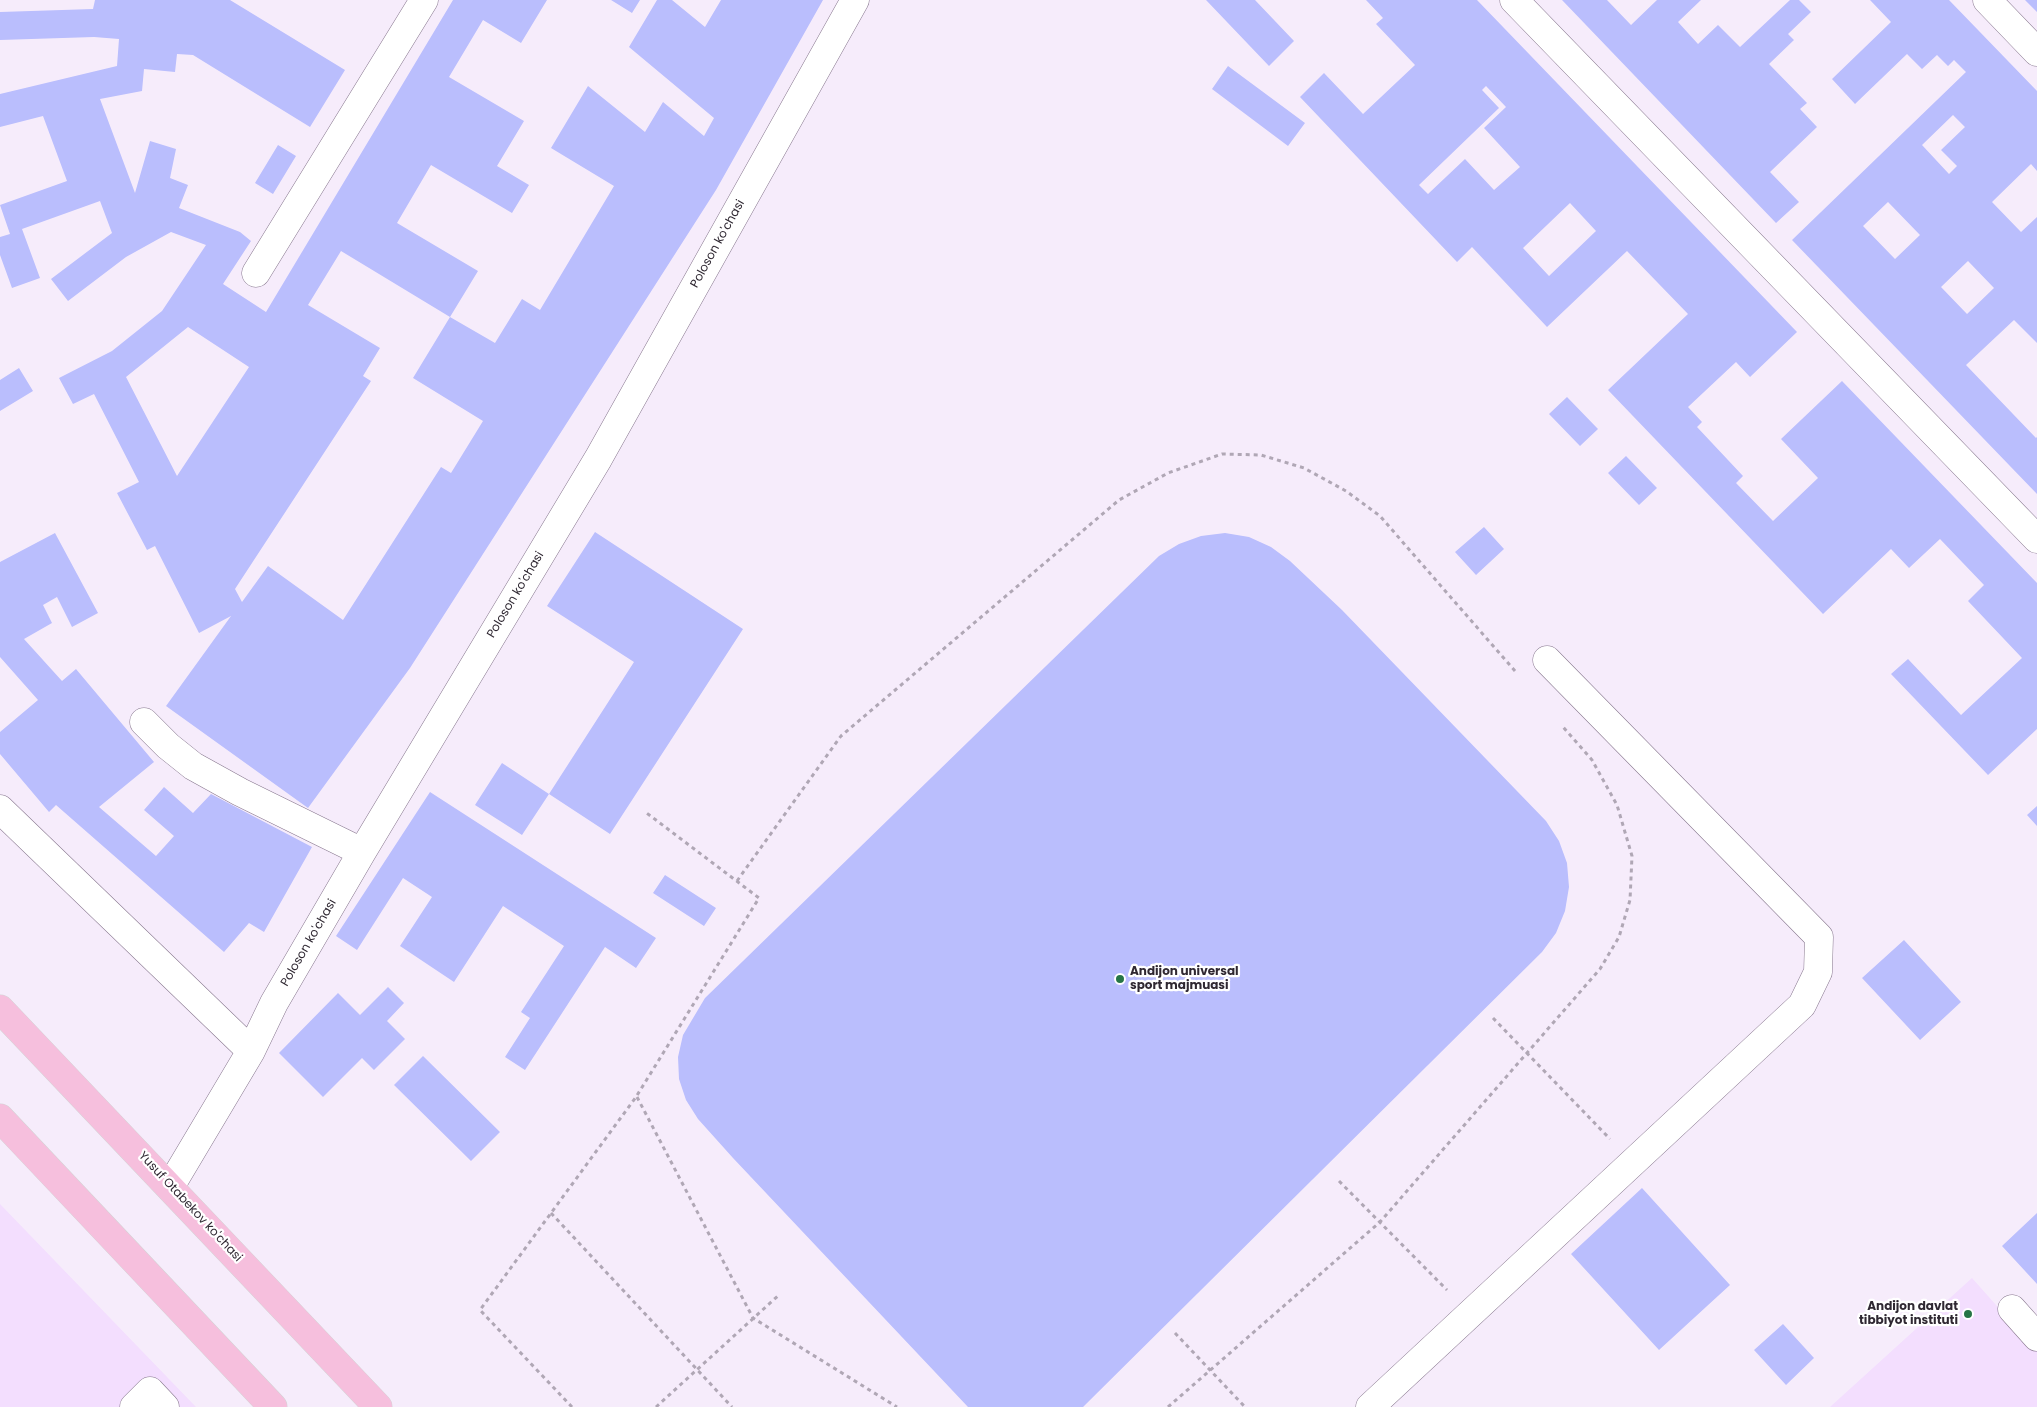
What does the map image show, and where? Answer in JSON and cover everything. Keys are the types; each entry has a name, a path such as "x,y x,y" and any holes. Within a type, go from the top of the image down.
{"main road":[{"name":"Yusuf Otabekov ko'chasi","path":"0,1009 378,1407"},
{"path":"0,1118 273,1407"}],"street":[{"path":"256,272 424,0"},
{"name":"Poloson ko'chasi","path":"170,1187 251,1051 274,1003 362,852 598,459 855,0"},
{"path":"1514,0 2037,539"},
{"path":"1987,0 2037,52"},
{"path":"1370,1407 1802,1005 1818,972 1819,937 1547,660"},
{"path":"144,722 168,746 193,766 240,792 362,852"},
{"path":"0,810 251,1051"},
{"path":"2012,1309 2037,1337"},
{"path":"134,1407 150,1391 165,1407"}],"path":[{"path":"737,881 841,736 1119,500 1168,473 1222,454 1261,455 1304,468 1346,491 1380,516 1521,679"},
{"path":"1168,1407 1380,1222 1600,969 1619,937 1630,900 1632,856 1617,805 1592,760 1560,723"},
{"path":"572,1407 480,1310 636,1097 760,898 644,811"},
{"path":"1493,1018 1633,1162"},
{"path":"636,1097 753,1318 897,1407"},
{"path":"1339,1181 1470,1314"},
{"path":"551,1214 732,1407"},
{"path":"656,1407 780,1294"},
{"path":"1175,1333 1245,1407"}],"shaded area":[{"path":"0,1204 196,1407 0,1407"},
{"name":"Andijon davlat tibbiyot instituti","path":"1972,1278 2037,1351 2037,1407 1830,1407"}],"building":[{"path":"95,0 230,0 345,70 310,127 193,55 177,54 175,72 144,69 142,91 100,99 135,193 150,141 176,149 170,178 188,185 179,208 240,232 251,241 223,284 266,312 453,0 547,0 521,43 483,20 449,77 524,121 497,166 529,185 512,213 431,165 397,223 478,271 450,317 495,343 522,299 540,310 614,186 551,148 588,86 645,132 663,102 704,136 714,118 629,47 657,0 672,0 705,27 721,0 823,0 716,190 410,668 308,808 166,706 231,616 199,633 155,546 147,550 117,493 139,482 94,394 73,404 59,378 112,351 162,311 206,245 171,232 126,257 68,301 51,279 112,233 100,201 22,229 40,278 12,288 0,255 0,237 10,234 0,205 67,181 43,116 0,127 0,94 117,66 119,39 94,37 0,40 0,12 93,9","holes":["341,251 450,317 413,378 483,421 451,473 441,467 343,620 268,566 242,602 235,589 371,381 363,376 380,348 308,305","188,327 249,367 177,476 126,377"]},
{"path":"611,0 640,0 632,13"},
{"path":"1206,0 1255,0 1294,41 1269,66"},
{"path":"1366,0 1477,0 1797,332 1750,377 1736,362 1688,407 1702,422 1697,427 1743,476 1736,483 1773,521 1818,478 1781,439 1842,381 2037,583 2037,729 1988,775 1891,674 1908,659 1961,715 2022,658 1968,601 1984,585 1940,539 1909,568 1891,549 1823,614 1608,390 1688,314 1627,251 1547,327 1472,247 1457,262 1300,97 1324,73 1363,114 1415,65 1376,24 1383,18","holes":["1486,86 1506,107 1484,128 1520,167 1494,190 1465,159 1428,194 1419,185 1499,108 1482,90","1570,203 1596,231 1549,276 1523,248"]},
{"path":"1562,0 1607,0 1631,25 1657,0 1701,0 1678,22 1698,44 1718,25 1740,47 1790,0 1799,0 1811,12 1788,34 1794,40 1769,64 1807,103 1800,109 1817,127 1770,172 1799,202 1776,223"},
{"path":"1870,0 1949,0 2037,91 2037,171 2031,164 1992,202 2021,232 2037,217 2037,343 2014,320 1966,365 2037,437 2037,494 1792,240 1966,72 1954,60 1948,66 1937,55 1922,69 1907,54 1855,104 1832,79 1891,22","holes":["1953,115 1965,127 1941,150 1957,166 1949,174 1922,145","1888,202 1920,235 1895,259 1863,226","1968,261 1994,288 1967,314 1941,287"]},
{"path":"2025,0 2037,0 2037,12"},
{"path":"1228,66 1305,123 1288,146 1212,89"},
{"path":"278,145 296,156 273,194 255,183"},
{"path":"19,368 33,391 0,411 0,380"},
{"path":"1567,397 1598,429 1580,446 1549,414"},
{"path":"1626,456 1657,488 1639,505 1608,473"},
{"path":"1484,527 1504,549 1476,575 1455,552"},
{"path":"595,532 743,629 610,834 549,794 634,662 547,606"},
{"path":"55,533 98,613 72,627 57,597 43,605 52,623 24,639 62,681 76,669 154,762 99,807 156,856 174,836 144,810 164,787 193,813 211,794 312,847 264,932 249,923 224,952 56,805 49,812 0,754 0,732 38,700 0,657 0,562"},
{"name":"Andijon universal sport majmuasi","path":"1225,533 1249,537 1271,547 1290,561 1342,610 1546,821 1559,841 1567,863 1569,887 1565,911 1556,933 1542,952 1083,1407 968,1407 698,1119 686,1100 679,1079 678,1057 683,1035 705,998 1159,556 1179,544 1201,536"},
{"path":"502,763 549,794 522,835 475,805"},
{"path":"430,792 656,938 636,968 605,947 525,1070 505,1057 530,1018 521,1012 564,946 503,906 454,982 400,946 432,897 403,878 357,950 336,936"},
{"path":"2037,806 2037,826 2027,815"},
{"path":"665,875 716,908 704,926 653,893"},
{"path":"1904,940 1961,1002 1920,1040 1862,978"},
{"path":"388,987 404,1003 387,1021 405,1039 374,1070 362,1058 323,1097 279,1053 338,993 360,1015"},
{"path":"423,1056 500,1132 471,1161 394,1085"},
{"path":"1642,1188 1730,1285 1659,1350 1571,1254"},
{"path":"2037,1213 2037,1284 2002,1246"},
{"path":"1783,1324 1814,1358 1786,1385 1754,1350"}],"place":[{"name":"Andijon universal sport majmuasi","path":"1120,979"},
{"name":"Andijon davlat tibbiyot instituti","path":"1968,1314"}]}
